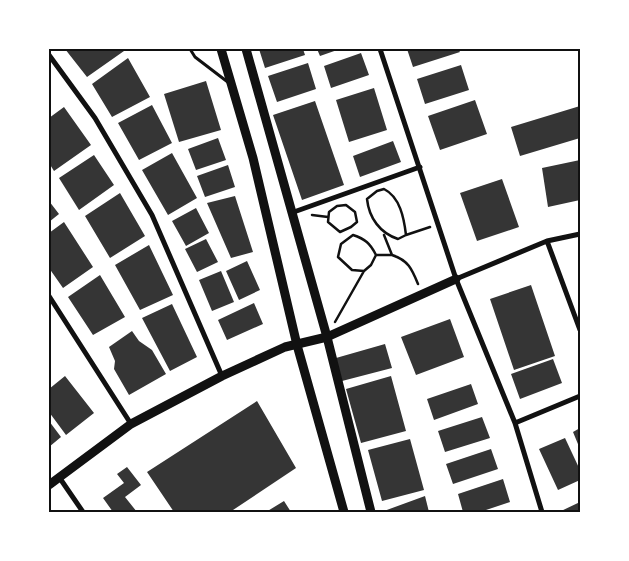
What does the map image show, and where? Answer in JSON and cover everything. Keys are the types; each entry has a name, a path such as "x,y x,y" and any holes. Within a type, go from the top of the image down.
{"main road":[{"path":"221,49 252,158 297,345 344,512"},
{"path":"246,49 327,337 371,512"},
{"path":"49,485 131,424 222,376 285,347 327,337 456,279"}],"street":[{"path":"380,49 456,279 515,423 542,512"},
{"path":"49,55 95,118 152,215 222,376"},
{"path":"291,213 420,167"},
{"path":"456,279 547,241 580,234"},
{"path":"547,241 580,330"},
{"path":"49,296 131,424"},
{"path":"515,423 580,396"},
{"path":"59,477 83,512"}],"lane":[{"path":"190,49 195,57 232,86"}],"path":[{"path":"392,255 384,235 368,208 367,199 377,191 384,189 392,193 396,199 406,234"},
{"path":"346,205 355,212 357,222 340,232 328,222 329,212 337,206 346,205"},
{"path":"384,235 398,239 406,234 439,225"},
{"path":"364,271 352,270 338,257 341,244 353,235 363,238 371,245 376,255"},
{"path":"327,337 364,271 376,255"},
{"path":"376,255 392,255 402,258 410,265 423,295"}],"building":[{"path":"65,49 123,49 124,51 87,77"},
{"path":"259,49 303,49 305,55 265,68"},
{"path":"317,49 340,49 320,56"},
{"path":"407,49 458,49 460,52 413,67"},
{"path":"361,53 369,75 331,88 324,66"},
{"path":"128,58 150,97 112,117 92,84"},
{"path":"308,63 316,89 277,102 268,76"},
{"path":"461,65 469,90 425,104 417,79"},
{"path":"206,81 221,130 179,142 164,94"},
{"path":"374,88 387,130 349,142 336,100"},
{"path":"475,100 487,134 440,150 428,116"},
{"path":"315,101 344,185 302,200 273,115"},
{"path":"152,105 172,143 139,160 118,123"},
{"path":"580,106 580,138 520,156 511,127"},
{"path":"64,107 91,145 54,171 49,163 49,118"},
{"path":"218,138 226,160 196,170 188,149"},
{"path":"393,141 401,162 360,177 353,156"},
{"path":"172,153 197,198 168,215 142,170"},
{"path":"94,155 114,185 79,210 59,178"},
{"path":"580,160 580,200 548,207 542,168"},
{"path":"228,165 235,187 205,197 197,176"},
{"path":"502,179 519,227 477,241 460,193"},
{"path":"120,193 145,236 110,258 85,216"},
{"path":"235,196 253,252 231,258 207,203"},
{"path":"49,201 59,214 49,222"},
{"path":"196,208 209,233 186,246 172,221"},
{"path":"64,222 93,267 63,288 49,268 49,233"},
{"path":"206,239 218,262 197,272 185,249"},
{"path":"149,245 173,295 140,310 115,265"},
{"path":"247,261 260,290 239,300 226,271"},
{"path":"221,271 234,302 212,311 199,280"},
{"path":"100,275 125,317 93,335 68,297"},
{"path":"531,285 555,356 514,370 490,299"},
{"path":"254,303 263,324 227,340 218,320"},
{"path":"172,304 197,357 170,371 142,318"},
{"path":"450,319 464,357 416,375 401,337"},
{"path":"132,331 139,341 152,350 166,374 129,395 114,369 115,361 109,347"},
{"path":"385,344 392,368 342,381 336,358"},
{"path":"553,359 562,383 520,399 511,374"},
{"path":"65,376 94,413 66,435 49,412 49,389"},
{"path":"391,376 406,431 361,443 346,389"},
{"path":"471,384 478,404 434,420 427,399"},
{"path":"257,401 296,468 230,512 174,512 147,472"},
{"path":"482,417 490,438 445,452 438,431"},
{"path":"49,421 61,437 49,447"},
{"path":"580,428 580,449 573,432"},
{"path":"565,438 580,470 580,480 558,490 539,449"},
{"path":"410,439 424,490 382,501 368,450"},
{"path":"491,449 498,469 453,484 446,464"},
{"path":"127,467 141,485 125,497 137,512 113,512 103,498 124,483 117,474"},
{"path":"503,479 510,502 480,512 463,512 458,494"},
{"path":"425,496 429,512 384,512 384,511"},
{"path":"284,501 291,512 266,512"},
{"path":"580,502 580,512 559,512"}]}
